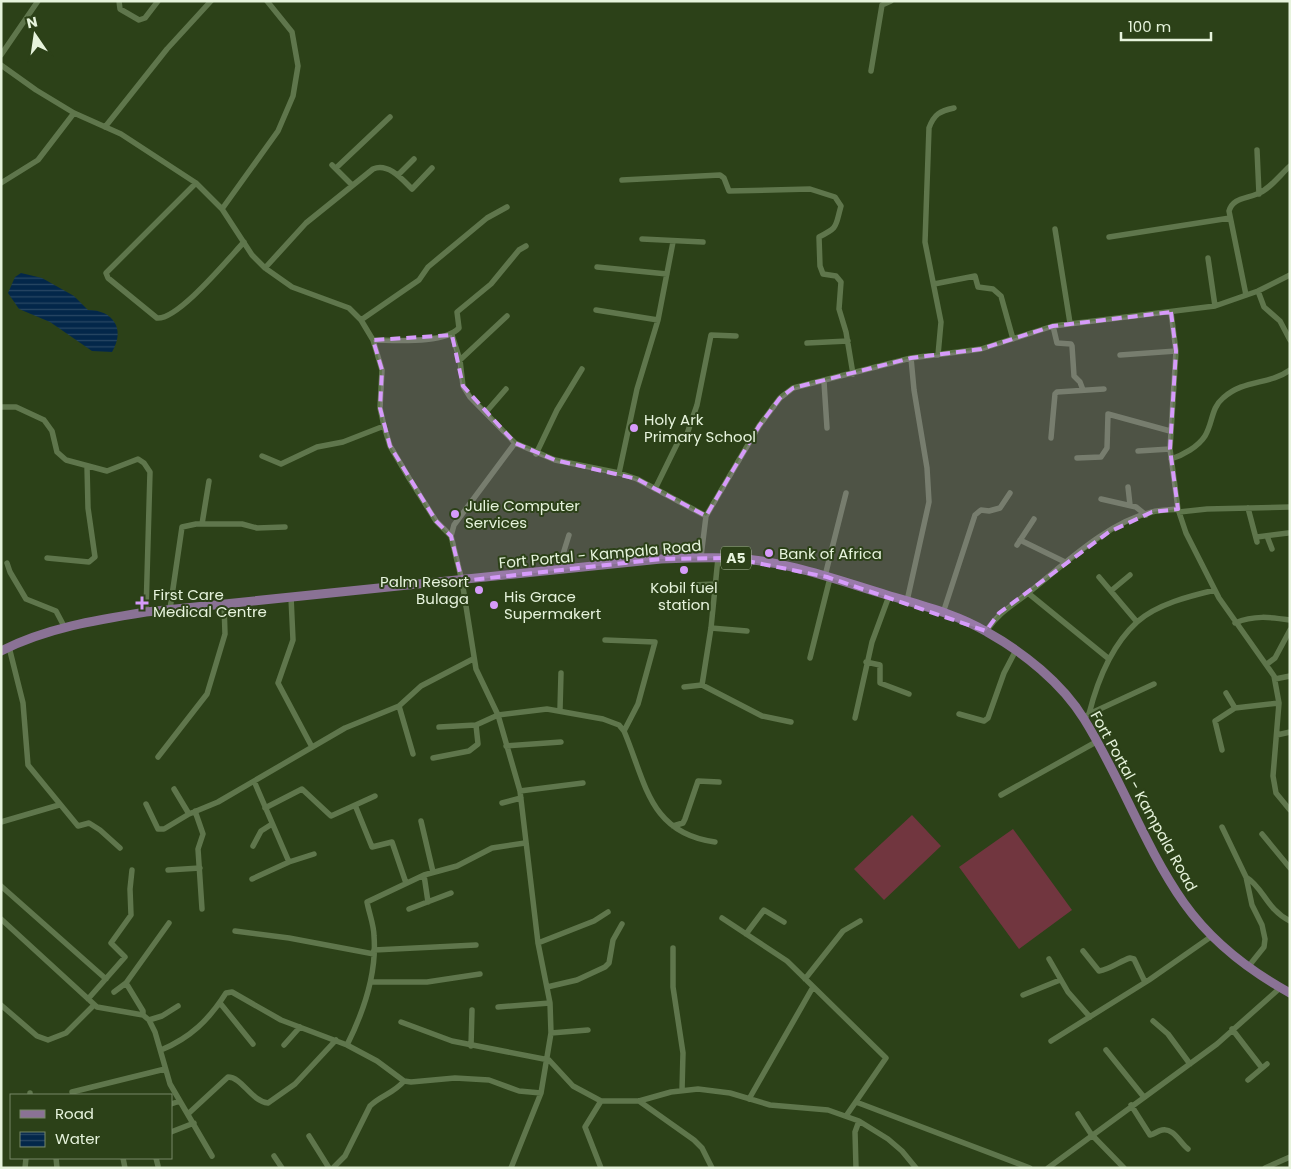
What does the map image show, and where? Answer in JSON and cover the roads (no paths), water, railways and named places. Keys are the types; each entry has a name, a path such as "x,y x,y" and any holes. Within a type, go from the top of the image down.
{"main road":[{"name":"Fort Portal - Kampala Road","path":"5,649 40,634 146,612 701,557 767,562 828,577 943,613 986,631 1016,652 1050,680 1086,716 1096,742 1170,880 1185,904 1212,936 1248,967 1290,993"}],"street":[{"path":"1,55 38,1"},
{"path":"119,1 120,9 139,20 145,18 158,1"},
{"path":"105,127 167,49 211,1"},
{"path":"222,209 278,132 293,96 298,66 292,32 267,1"},
{"path":"871,70 882,6 891,1"},
{"path":"1,65 74,113 121,134 196,183 222,209 264,268 292,287 349,308 361,320 373,340 382,370 380,408 390,446 436,521 450,536 462,580 473,659 498,715 520,795 538,943 550,1003 551,1034 549,1060 541,1093 511,1168"},
{"path":"938,355 941,322 925,242 929,128 933,118 941,111 954,108"},
{"path":"1,183 38,160 74,113"},
{"path":"352,184 334,167 390,117"},
{"path":"1257,150 1259,194"},
{"path":"398,175 414,159"},
{"path":"1246,295 1230,218 1231,205 1236,200 1259,194 1290,166"},
{"path":"264,268 306,223 352,184 379,167 398,175 412,189 432,168"},
{"path":"622,180 720,176 724,178 730,191 810,189 825,192 835,197 841,206 835,228 829,234 819,237 820,266 823,274 836,276 841,282 839,309 848,341 853,374"},
{"path":"196,183 106,273 108,278 154,316 166,318 181,307 244,242"},
{"path":"361,320 419,280 428,266 487,218 507,207"},
{"path":"1109,237 1230,218"},
{"path":"1055,230 1070,323"},
{"path":"642,240 703,242"},
{"path":"619,473 637,389 658,320 673,242"},
{"path":"373,340 438,338 452,335 459,328 457,312 491,284 519,250 526,246"},
{"path":"1208,258 1215,306"},
{"path":"597,267 667,274"},
{"path":"701,557 706,516 759,426 780,398 793,388 824,382 911,358 981,349 1053,326 1215,306 1246,295 1290,275"},
{"path":"934,284 975,276 978,287 993,289 1001,296 1013,339"},
{"path":"1258,290 1264,307 1280,321 1290,340"},
{"path":"596,310 658,320"},
{"path":"1171,312 1176,351 1170,431 1170,459 1179,511 1189,540 1215,590 1235,623 1267,664 1275,679 1278,703 1277,735 1272,776 1276,793 1290,810"},
{"path":"460,360 507,316"},
{"path":"1053,326 1057,343 1072,346 1074,376 1080,382 1083,390"},
{"path":"452,335 460,360 463,386 470,397 514,443 536,454 578,466 619,473 655,489 706,516"},
{"path":"655,489 679,440 687,434 697,405 711,335 736,336"},
{"path":"807,342 848,341"},
{"path":"1120,355 1176,351"},
{"path":"907,601 929,502 928,468 914,390 911,358"},
{"path":"536,454 557,410 582,369"},
{"path":"1170,459 1189,451 1205,436 1214,409 1231,392 1240,386 1282,376 1290,370"},
{"path":"824,382 827,428"},
{"path":"486,412 506,389"},
{"path":"1051,438 1055,394 1057,392 1104,389"},
{"path":"1,406 16,407 44,420 52,431 61,457 107,472 138,459 148,467 150,472 146,612"},
{"path":"1076,458 1101,457 1107,448 1108,414 1170,431"},
{"path":"262,456 281,464 316,447 343,442 384,426"},
{"path":"450,536 454,524 514,443"},
{"path":"1138,451 1170,449"},
{"path":"47,558 90,562 95,557 88,508 87,466"},
{"path":"202,524 209,481"},
{"path":"1128,487 1130,505"},
{"path":"943,613 977,512 1000,508 1010,493"},
{"path":"810,658 846,494"},
{"path":"1101,499 1136,507 1146,515"},
{"path":"986,631 999,613 1028,593 1065,562 1108,532 1146,515 1206,509 1290,507"},
{"path":"1248,508 1257,540 1288,533"},
{"path":"1034,519 1019,543 1065,562"},
{"path":"170,609 182,527 202,524 242,524 257,528 285,527"},
{"path":"558,570 569,535"},
{"path":"1268,536 1272,549"},
{"path":"702,686 711,628 718,558"},
{"path":"7,564 26,599 56,611 65,628"},
{"path":"1112,590 1130,575"},
{"path":"1099,578 1112,590 1138,622"},
{"path":"693,586 715,584"},
{"path":"1086,716 1109,659 1138,622 1182,599 1215,590"},
{"path":"1028,593 1109,659"},
{"path":"855,718 866,662 889,596"},
{"path":"291,597 293,640 278,683 312,747"},
{"path":"158,757 207,694 225,634 224,604"},
{"path":"1235,623 1249,617 1260,616 1290,620"},
{"path":"711,628 747,630"},
{"path":"1267,664 1275,658 1290,630"},
{"path":"605,640 654,642 638,704 624,731"},
{"path":"5,649 23,702 28,765 78,826 89,824 100,830 120,848"},
{"path":"959,714 984,721 988,718 1004,673 1016,652"},
{"path":"146,804 158,828 164,829 192,813 218,802 345,728 399,706 421,686 473,659"},
{"path":"866,662 880,665 880,683 909,694"},
{"path":"560,709 561,673"},
{"path":"1275,679 1290,676"},
{"path":"1086,716 1154,684"},
{"path":"684,687 702,686 762,716 791,722"},
{"path":"1226,693 1235,708"},
{"path":"1222,750 1215,721 1235,708 1278,703"},
{"path":"399,706 413,754"},
{"path":"439,727 476,725 498,715 530,710 560,709 619,725 624,731 654,807 683,835 696,840 715,842"},
{"path":"433,758 469,752 478,744 476,725"},
{"path":"1277,735 1290,732"},
{"path":"506,746 561,742"},
{"path":"1001,795 1096,742"},
{"path":"254,781 289,862"},
{"path":"673,826 683,823 698,781 719,782"},
{"path":"502,803 520,795 583,783"},
{"path":"174,789 192,813 203,834 198,843 202,908"},
{"path":"265,808 302,789 330,816 375,796"},
{"path":"1,822 59,805"},
{"path":"356,805 372,847 392,842 406,883"},
{"path":"421,821 433,872"},
{"path":"253,846 261,831 272,824"},
{"path":"1222,827 1246,877 1252,905 1262,925 1265,939 1264,947 1248,967"},
{"path":"1262,834 1290,868"},
{"path":"347,1045 361,1015 371,982 374,935 367,902 424,875 457,866 492,848 525,842"},
{"path":"252,879 289,862 314,854"},
{"path":"168,870 200,868"},
{"path":"88,999 125,957 111,943 132,915 130,889 132,870"},
{"path":"424,875 428,902"},
{"path":"1246,877 1252,880 1270,907 1290,921"},
{"path":"1,886 106,979"},
{"path":"409,909 451,893"},
{"path":"746,934 764,910 784,922"},
{"path":"538,943 594,921 608,912"},
{"path":"722,918 787,961 886,1058 846,1116"},
{"path":"1,919 94,1005 103,1009 143,1015 149,1020 161,1050 165,1069 180,1101 189,1113 212,1156"},
{"path":"805,979 843,931 860,921"},
{"path":"114,992 126,983 169,923"},
{"path":"547,986 577,980 605,967 609,963 613,940 622,924"},
{"path":"236,932 288,938 374,952 476,945"},
{"path":"1051,1040 1145,982 1212,936"},
{"path":"673,948 673,987 683,1053 682,1090"},
{"path":"1083,950 1099,971 1106,970 1123,960 1130,958 1134,960 1145,982"},
{"path":"1049,959 1060,980 1090,1017"},
{"path":"371,982 427,982 480,974"},
{"path":"1023,995 1060,980"},
{"path":"126,983 143,1011 143,1015"},
{"path":"749,1099 813,987"},
{"path":"1048,1168 1091,1134 1190,1064 1280,988"},
{"path":"161,1050 194,1032 226,994 232,992 273,1016 347,1045 376,1061 404,1081 455,1078 489,1080 519,1091 541,1093"},
{"path":"220,1003 253,1044"},
{"path":"498,1007 550,1003"},
{"path":"1,1005 45,1040 59,1037 66,1033 94,1005"},
{"path":"149,1020 162,1016 178,1006"},
{"path":"471,1046 472,1010"},
{"path":"1153,1021 1168,1034 1190,1064"},
{"path":"401,1022 471,1046 549,1060 573,1086 601,1102 639,1101 682,1090 711,1089 770,1105 816,1108 846,1116 859,1121 888,1139 902,1150 916,1168"},
{"path":"284,1045 300,1027"},
{"path":"1232,1029 1262,1068"},
{"path":"551,1034 588,1030"},
{"path":"189,1113 228,1077 234,1078 257,1100 268,1103 295,1084 336,1040"},
{"path":"1106,1050 1143,1096"},
{"path":"1248,1080 1267,1064"},
{"path":"72,1092 165,1069"},
{"path":"333,1168 345,1156 370,1106 376,1100 391,1094 404,1081"},
{"path":"172,1104 180,1101"},
{"path":"639,1101 694,1140 705,1153 712,1168"},
{"path":"601,1102 585,1127 601,1168"},
{"path":"856,1102 1030,1168"},
{"path":"1131,1105 1150,1134 1168,1130 1176,1135 1188,1149"},
{"path":"1078,1114 1091,1134 1124,1168"},
{"path":"856,1168 855,1132 859,1121"},
{"path":"172,1132 194,1123"},
{"path":"309,1136 329,1168"},
{"path":"274,1156 282,1168"},
{"path":"1265,1168 1279,1165 1290,1157"},
{"path":"156,1159 158,1166"}],"water":[{"path":"21,273 42,278 74,296 88,310 104,313 110,317 115,322 118,336 112,352 92,351 50,322 19,309 8,293 15,277"}],"place":[{"name":"Holy Ark Primary School","path":"634,428"},
{"name":"Julie Computer Services","path":"455,514"},
{"name":"Bank of Africa","path":"769,553"},
{"name":"Kobil fuel station","path":"684,570"},
{"name":"Palm Resort Bulaga","path":"479,590"},
{"name":"First Care Medical Centre","path":"142,603"},
{"name":"His Grace Supermakert","path":"494,605"}]}
